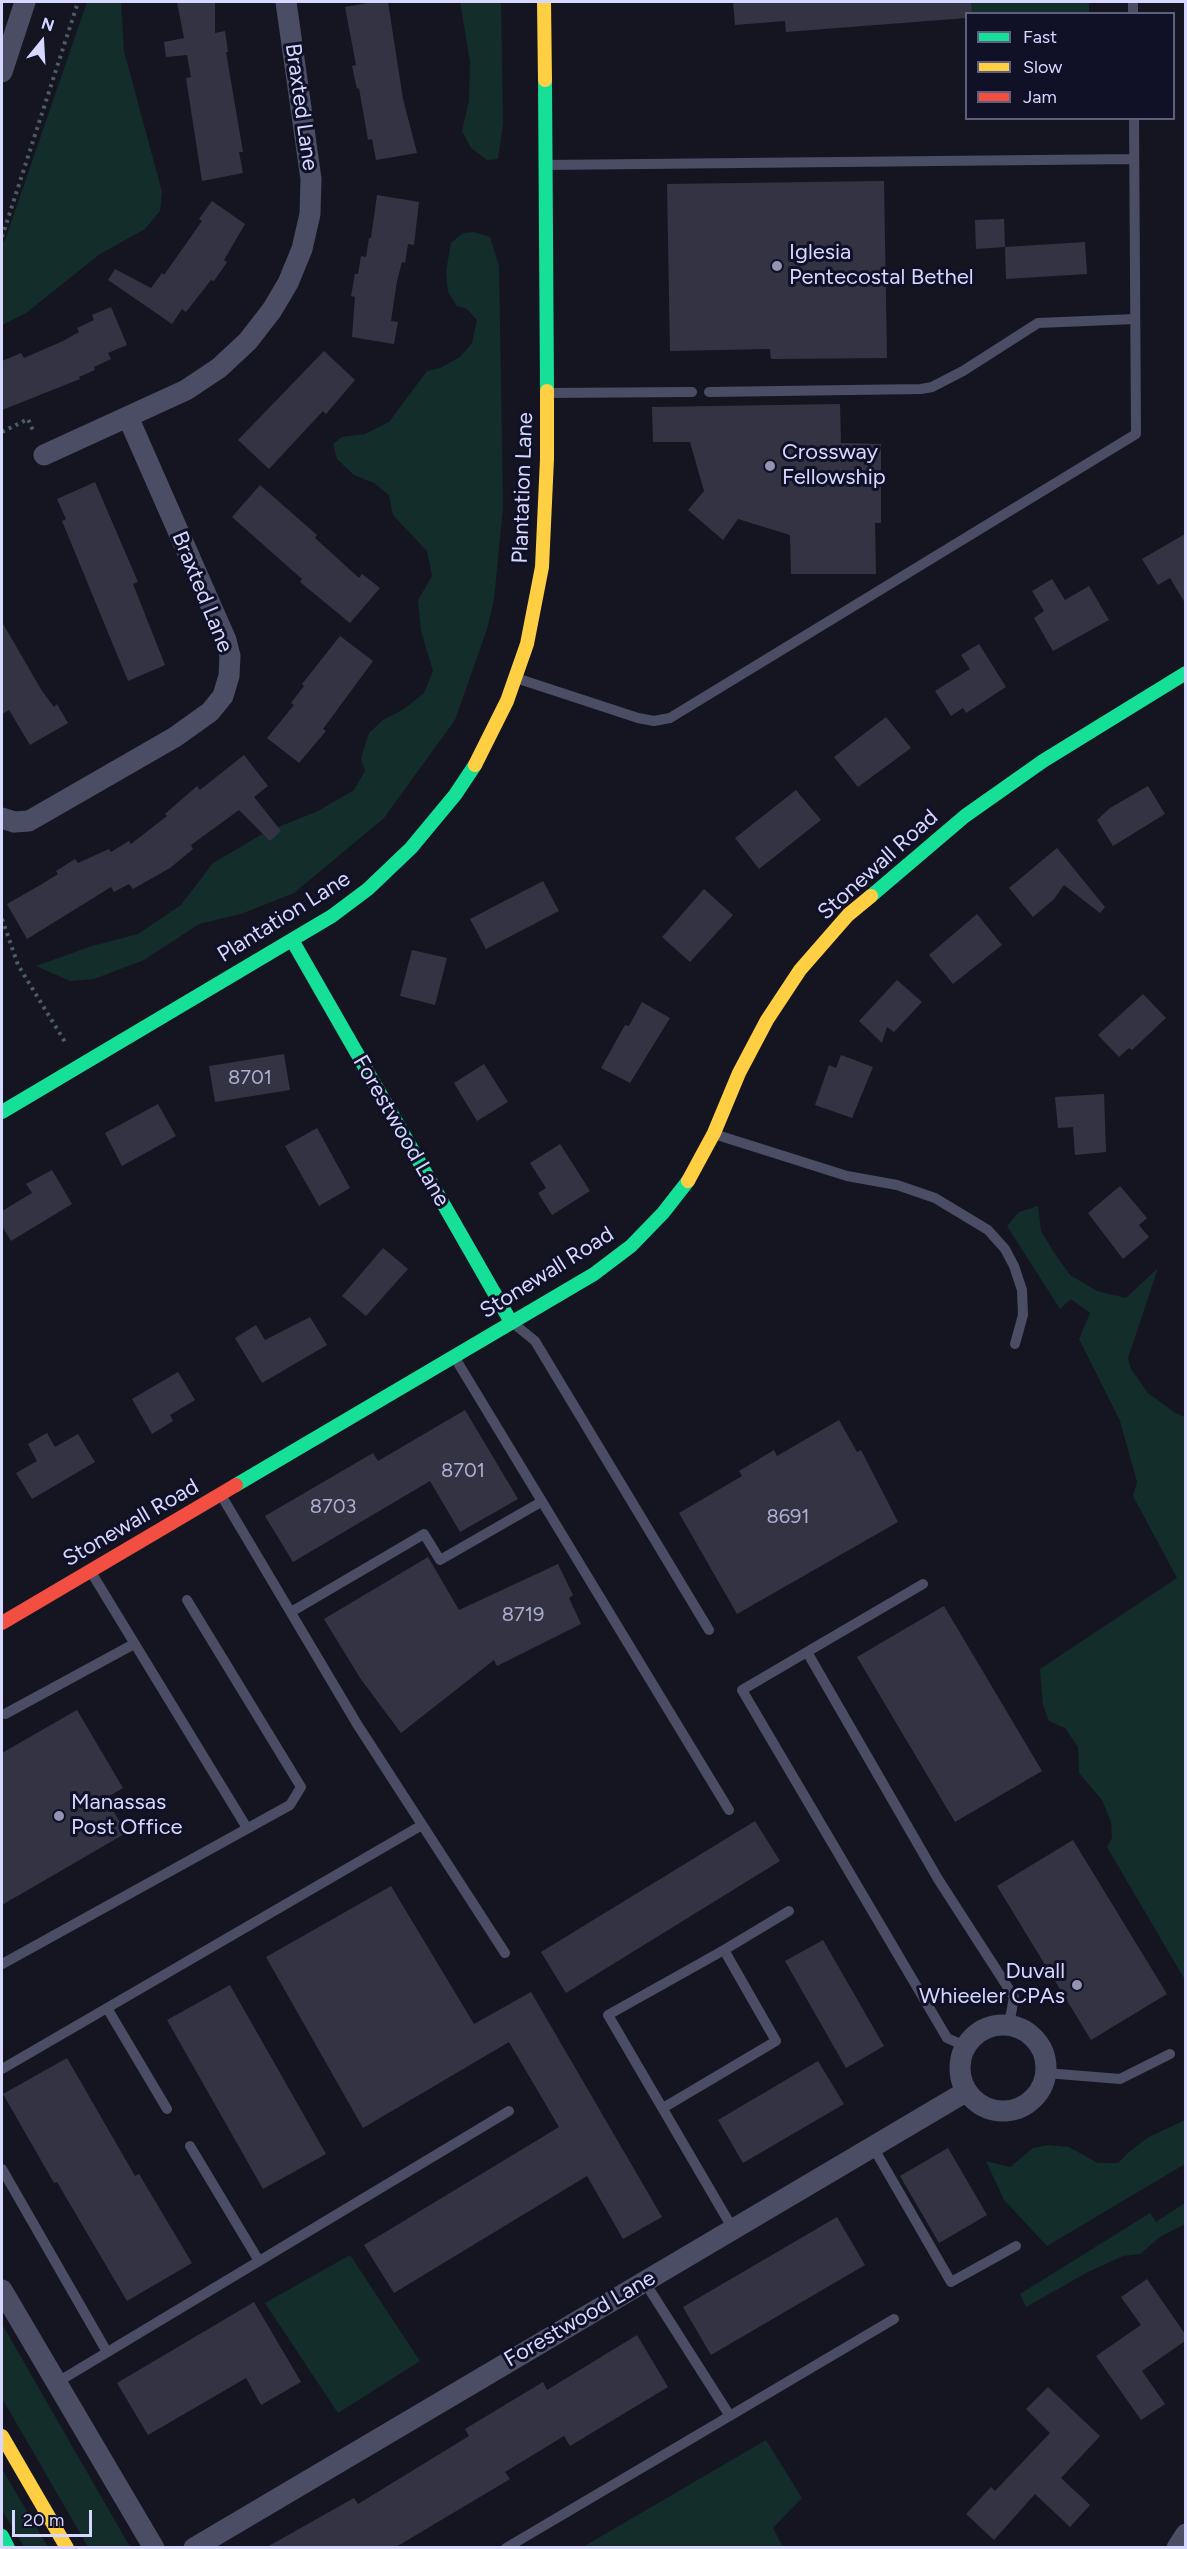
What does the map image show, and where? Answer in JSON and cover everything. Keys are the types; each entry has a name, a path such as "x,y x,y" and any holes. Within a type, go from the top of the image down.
{"street":[{"path":"2,72 25,2"},
{"name":"Braxted Lane","path":"44,455 186,390 219,368 248,341 272,310 302,249 310,214 311,179 286,2"},
{"name":"Plantation Lane","path":"2,1112 332,916 368,889 411,848 455,795 475,766 507,701 527,644 542,567 546,515 544,2"},
{"name":"Braxted Lane","path":"2,818 14,822 29,821 175,737 210,711 223,696 229,676 230,656 226,640 128,417"},
{"name":"Stonewall Road","path":"2,1622 594,1274 631,1246 663,1213 684,1186 714,1134 739,1073 767,1020 800,970 848,915 965,816 1043,761 1185,673"},
{"name":"Forestwood Lane","path":"292,940 511,1322"},
{"path":"1009,2025 1029,2033 1037,2042 1046,2062 1046,2073 1043,2084 1030,2101 1010,2110 988,2108 979,2104 967,2091 959,2067 965,2046 983,2029 1009,2025"},
{"name":"Forestwood Lane","path":"194,2547 967,2091"},
{"path":"2,2290 153,2547"},
{"path":"2,2436 67,2547"},
{"path":"1177,2547 1185,2534"},
{"path":"2,2536 8,2547"}],"lane":[{"path":"515,677 638,718 654,721 670,718 1136,434 1134,120"},
{"path":"545,165 1134,159"},
{"path":"709,392 921,389 932,387 963,371 1038,323 1135,319"},
{"path":"546,393 692,392"},
{"path":"714,1134 847,1176 897,1185 935,1198 988,1230 1005,1249 1014,1266 1022,1290 1023,1315 1015,1344"},
{"path":"511,1322 535,1341 709,1630"},
{"path":"453,1355 729,1810"},
{"path":"221,1494 422,1824 505,1953"},
{"path":"291,1612 424,1534 440,1560 541,1502"},
{"path":"90,1571 247,1828"},
{"path":"923,1584 742,1690 947,2038 965,2046"},
{"path":"2,1964 290,1804 300,1786 187,1600"},
{"path":"5,1714 134,1644"},
{"path":"807,1652 938,1879 1014,1997 1009,2025"},
{"path":"2,2069 422,1824"},
{"path":"733,2229 608,2015 789,1911"},
{"path":"663,2108 776,2041 724,1950"},
{"path":"107,2008 168,2109"},
{"path":"1046,2073 1120,2079 1170,2054"},
{"path":"56,2383 509,2111"},
{"path":"190,2146 259,2261"},
{"path":"873,2147 951,2282 1016,2246"},
{"path":"2,2169 107,2352"},
{"path":"644,2281 730,2416"},
{"path":"506,2547 894,2319"}],"path":[{"path":"2,237 78,2"},
{"path":"2,432 28,419 44,455"},
{"path":"2,920 18,965 79,1066"}],"green space":[{"path":"87,2 121,2 124,51 162,192 160,211 145,229 100,254 26,313 2,325 2,243 5,240"},
{"path":"460,2 501,2 503,123 498,159 487,160 471,148 462,131 469,101 470,62"},
{"path":"946,2 1089,2 1089,12 965,12 965,17 948,19"},
{"path":"474,232 490,237 499,266 503,506 494,600 487,629 455,720 384,818 294,893 241,914 199,924 144,960 94,979 70,981 36,966 92,946 138,934 181,905 213,863 266,832 318,811 354,790 365,771 361,758 369,733 383,720 404,709 424,693 433,671 421,631 418,600 432,576 427,551 393,515 389,495 374,483 354,475 337,459 333,444 342,437 365,434 389,422 427,371 440,368 460,357 472,343 477,320 467,309 457,306 448,292 446,271 451,243 463,233"},
{"path":"1038,1206 1041,1231 1055,1254 1070,1275 1097,1291 1126,1298 1158,1268 1128,1358 1131,1369 1148,1393 1175,1413 1185,1417 1185,1980 1107,1847 1112,1838 1111,1822 1102,1800 1079,1773 1078,1747 1065,1728 1049,1721 1043,1705 1040,1669 1177,1578 1133,1496 1137,1482 1120,1421 1079,1339 1090,1313 1071,1299 1060,1309 1007,1226 1019,1212"},
{"path":"1185,2120 1185,2164 1047,2246 1004,2200 986,2161 1010,2167 1033,2148 1049,2145 1069,2147 1098,2163 1118,2163 1149,2137"},
{"path":"1185,2203 1185,2224 1160,2237 1140,2254 1123,2256 1088,2272 1026,2307 1020,2294 1150,2213 1156,2222"},
{"path":"350,2255 420,2361 338,2413 265,2303"},
{"path":"2,2324 130,2547 88,2547 2,2398"},
{"path":"766,2440 802,2498 773,2528 783,2547 583,2547"},
{"path":"2,2469 48,2547 24,2547 2,2510"}],"building":[{"path":"177,2 215,2 215,33 225,31 228,52 226,52 243,152 239,152 243,173 202,181 186,78 191,77 187,55 166,57 164,42 184,38"},
{"path":"388,2 403,99 417,153 376,160 372,139 368,140 359,88 357,89 352,66 356,65 345,7"},
{"path":"733,2 971,2 972,12 965,12 965,18 786,32 785,21 735,25"},
{"name":"Iglesia Pentecostal Bethel","path":"884,181 887,358 771,359 770,349 670,351 667,184"},
{"path":"377,195 419,202 414,245 408,244 405,263 402,262 397,281 391,321 398,322 394,344 352,337 355,297 351,296 361,256 366,257 369,238 371,238"},
{"path":"212,201 245,224 224,260 227,262 214,281 211,280 186,312 182,309 172,324 108,280 115,269 151,288 162,273 164,275 202,221 199,219"},
{"path":"1004,219 1005,247 976,249 975,220"},
{"path":"1085,242 1087,274 1006,279 1005,247"},
{"path":"111,307 127,345 108,353 111,359 94,367 95,370 79,377 80,379 2,410 2,361 21,353 24,358 63,341 79,332 77,328 94,320 92,315"},
{"path":"324,351 355,380 326,414 323,411 269,469 238,440"},
{"name":"Crossway Fellowship","path":"840,404 841,443 881,444 881,523 875,523 876,574 791,574 790,535 738,519 723,540 688,510 704,491 690,442 653,442 652,407"},
{"path":"95,482 138,582 133,584 165,665 128,681 62,521 66,519 57,499"},
{"path":"260,485 317,535 315,538 359,578 362,574 380,588 350,623 300,582 302,579 232,517"},
{"path":"1185,534 1185,603 1170,578 1158,585 1142,559"},
{"path":"1052,579 1065,600 1089,586 1109,620 1053,651 1034,618 1044,611 1032,591"},
{"path":"2,622 42,691 54,707 57,704 68,723 30,745 9,710 2,714"},
{"path":"340,636 373,661 323,729 326,731 299,763 267,738 294,705 291,703 304,686 302,684"},
{"path":"979,644 1006,687 966,713 963,708 951,716 935,691 970,669 961,655"},
{"path":"886,717 911,748 858,787 834,757"},
{"path":"244,755 268,786 254,797 281,831 270,841 239,810 191,845 193,849 170,868 133,889 129,884 114,892 111,887 27,939 7,904 58,874 56,871 75,859 78,863 109,849 111,852 129,841 131,844 167,816 165,814 197,786 200,790"},
{"path":"1148,786 1165,814 1113,846 1097,820 1110,808"},
{"path":"796,790 821,820 759,869 735,838"},
{"path":"1057,848 1105,907 1100,913 1064,885 1054,899 1033,917 1009,888"},
{"path":"543,881 559,911 486,949 470,919"},
{"path":"704,889 733,915 690,962 662,937"},
{"path":"977,914 1002,945 953,984 929,955"},
{"path":"412,950 447,958 435,1005 400,996"},
{"path":"897,980 922,1002 894,1032 887,1027 882,1043 859,1021"},
{"path":"1143,994 1166,1018 1132,1050 1129,1048 1119,1057 1098,1035"},
{"path":"642,1002 670,1018 630,1083 601,1068 625,1025 629,1026"},
{"path":"284,1054 290,1090 215,1102 209,1066"},
{"path":"841,1055 873,1067 852,1118 815,1105 829,1065 836,1068"},
{"path":"484,1064 508,1102 477,1121 454,1083"},
{"path":"1104,1094 1106,1152 1075,1155 1073,1127 1058,1128 1055,1097"},
{"path":"158,1104 176,1136 122,1166 105,1133"},
{"path":"317,1128 350,1188 319,1206 285,1146"},
{"path":"560,1144 590,1191 552,1215 538,1193 546,1188 530,1163"},
{"path":"52,1170 72,1204 11,1241 2,1226 2,1211 32,1193 26,1184"},
{"path":"1120,1186 1147,1218 1139,1225 1149,1237 1123,1259 1088,1213"},
{"path":"383,1248 408,1269 366,1316 342,1296"},
{"path":"310,1317 327,1345 262,1383 235,1338 256,1325 265,1340"},
{"path":"178,1372 195,1400 170,1415 173,1421 152,1434 132,1399"},
{"path":"465,1410 518,1499 460,1532 430,1481 293,1562 265,1516 373,1453 378,1461"},
{"path":"839,1420 857,1452 861,1450 898,1522 737,1614 679,1513 742,1476 739,1471 774,1450 777,1456"},
{"path":"47,1433 55,1447 78,1434 95,1462 32,1499 16,1473 37,1461 28,1444"},
{"path":"428,1557 459,1610 558,1564 573,1595 569,1598 581,1624 497,1666 494,1660 401,1733 360,1678 324,1619"},
{"path":"944,1606 1042,1771 955,1822 857,1657"},
{"name":"Manassas Post Office","path":"77,1710 123,1788 106,1798 126,1833 2,1905 2,1753"},
{"path":"755,1821 780,1861 566,1993 541,1952"},
{"path":"1073,1840 1167,1994 1091,2040 997,1886"},
{"path":"391,1886 474,2024 531,1992 662,2217 623,2239 587,2176 394,2293 364,2245 559,2127 509,2042 363,2128 266,1957"},
{"path":"823,1940 884,2046 846,2068 785,1961"},
{"path":"230,1985 326,2154 263,2189 167,2020"},
{"path":"67,2058 135,2176 139,2174 192,2263 127,2301 57,2182 54,2183 3,2094"},
{"path":"818,2061 844,2104 743,2163 718,2120"},
{"path":"948,2148 987,2215 939,2243 900,2176"},
{"path":"837,2217 865,2265 711,2355 683,2307"},
{"path":"1147,2279 1185,2334 1185,2341 1142,2371 1165,2404 1141,2420 1096,2356 1141,2325 1121,2297"},
{"path":"254,2302 301,2382 261,2405 246,2378 148,2435 117,2383"},
{"path":"637,2335 668,2387 570,2446 564,2436 505,2472 510,2479 396,2547 267,2547 354,2498 358,2504 469,2436 465,2429 543,2382 547,2390"},
{"path":"1048,2387 1100,2436 1061,2478 1090,2505 1070,2527 1035,2494 994,2540 966,2514 991,2487 995,2491 1050,2433 1026,2409"}],"traffic: fast":[{"path":"545,80 547,391"},
{"path":"871,896 965,816 1043,761 1186,673"},
{"path":"2,1112 332,916 368,889 411,848 455,795 475,765"},
{"path":"292,940 511,1322"},
{"path":"236,1485 594,1274 631,1246 663,1213 688,1181"},
{"path":"2,2536 8,2548"}],"traffic: slow":[{"path":"544,2 545,80"},
{"path":"475,765 507,701 527,644 542,567 547,459 547,391"},
{"path":"688,1181 714,1133 739,1073 767,1020 800,970 848,915 871,896"},
{"path":"2,2436 67,2548"}],"traffic: jam":[{"path":"2,1623 236,1485"}],"place":[{"name":"Iglesia Pentecostal Bethel","path":"777,266"},
{"name":"Crossway Fellowship","path":"770,466"},
{"name":"Manassas Post Office","path":"59,1816"},
{"name":"Duvall Whieeler CPAs","path":"1077,1985"}]}
